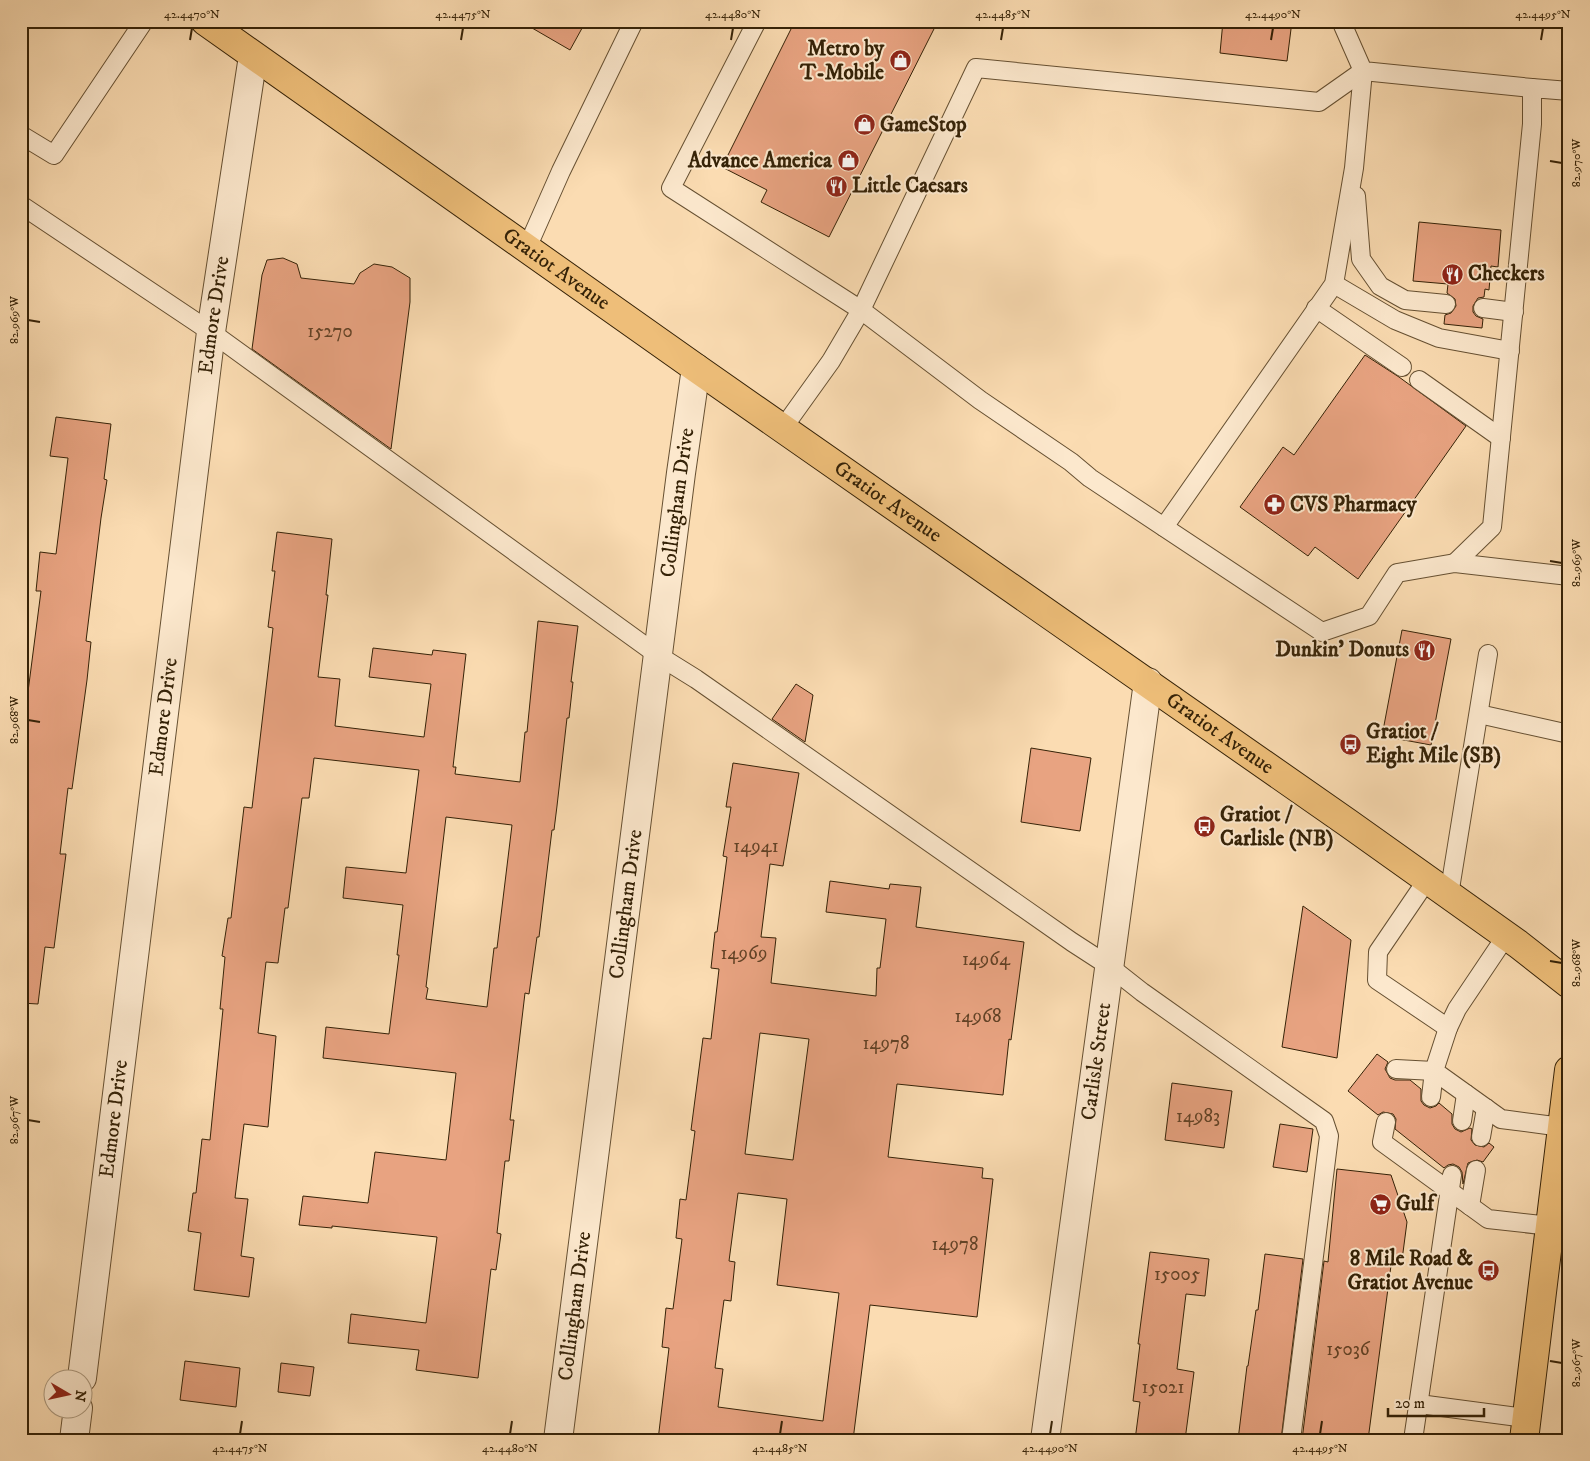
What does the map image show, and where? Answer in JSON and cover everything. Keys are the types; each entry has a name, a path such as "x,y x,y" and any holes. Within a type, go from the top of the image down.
{"main road":[{"name":"Gratiot Avenue","path":"205,21 696,368 1148,682 1438,887 1569,984"},
{"path":"1525,1429 1569,1070"}],"street":[{"name":"Edmore Drive","path":"83,1368 211,332 253,56"},
{"name":"Collingham Drive","path":"558,1440 696,368"},
{"name":"Carlisle Street","path":"1045,1440 1148,682"},
{"path":"74,1440 77,1418"}],"lane":[{"path":"21,134 54,155 144,21"},
{"path":"527,248 561,171 634,21"},
{"path":"757,21 671,188 861,310 980,400 1071,462 1090,478 1322,632 1369,616 1397,573 1455,563 1569,576"},
{"path":"1164,528 1334,284 1354,168 1363,71 1341,21"},
{"path":"783,428 830,361 861,310 976,68 1319,102 1363,71 1569,91"},
{"path":"1455,563 1492,527 1532,124 1532,88"},
{"path":"1354,168 1361,259 1380,286 1405,300 1446,304"},
{"path":"21,205 211,332 659,656 696,679 1109,966 1142,992 1324,1121 1329,1136 1292,1440"},
{"path":"1334,284 1395,320 1439,338 1510,351"},
{"path":"1316,308 1402,367"},
{"path":"1483,308 1514,312"},
{"path":"1419,380 1501,438"},
{"path":"1448,1028 1377,980 1378,952 1438,887 1478,714 1488,654"},
{"path":"1478,714 1569,734"},
{"path":"1431,1097 1434,1071 1448,1028 1457,1009 1506,936"},
{"path":"1396,1069 1434,1071 1501,1119 1562,1127"},
{"path":"1462,1121 1466,1094"},
{"path":"1481,1137 1486,1108"},
{"path":"1386,1122 1382,1142 1418,1168 1451,1183 1470,1206 1488,1219 1550,1226"},
{"path":"1418,1168 1421,1150"},
{"path":"1470,1206 1476,1170"},
{"path":"1413,1440 1451,1183"},
{"path":"1419,1404 1525,1429"}],"building":[{"path":"520,21 586,21 570,50"},
{"path":"795,21 938,21 829,237 761,202 767,190 722,167"},
{"path":"1223,21 1292,21 1287,61 1220,53"},
{"name":"Checkers","path":"1419,222 1501,230 1498,267 1491,266 1489,290 1485,289 1484,297 1478,298 1473,306 1473,312 1476,316 1483,319 1482,328 1444,324 1445,315 1451,313 1456,306 1455,299 1447,293 1448,284 1413,281"},
{"path":"283,258 297,264 301,278 354,284 360,273 374,264 392,267 410,278 410,302 391,449 252,349 262,275 267,260"},
{"name":"CVS Pharmacy","path":"1365,355 1399,377 1466,426 1358,579 1315,547 1308,556 1240,507 1283,447 1294,455"},
{"path":"56,417 111,424 104,479 107,480 86,641 91,642 87,680 72,789 68,788 60,854 66,854 54,948 45,947 38,1004 21,1003 21,746 41,591 36,591 40,552 56,554 68,458 50,456"},
{"path":"277,532 332,539 326,595 328,595 318,677 340,679 335,726 424,737 431,684 369,677 373,648 432,655 433,650 466,654 453,767 456,767 455,774 520,782 538,621 578,626 571,682 573,682 569,718 567,718 539,937 537,937 529,994 525,993 510,1120 514,1120 509,1161 505,1161 497,1233 501,1234 496,1270 491,1269 478,1378 416,1370 419,1350 348,1343 351,1314 426,1323 437,1237 332,1226 332,1228 299,1225 303,1196 368,1203 375,1152 446,1160 456,1073 323,1058 326,1027 389,1034 403,905 343,898 346,867 406,873 419,770 314,758 309,798 302,798 288,908 285,908 278,963 266,962 258,1033 276,1036 268,1127 244,1124 235,1198 248,1199 241,1256 254,1258 249,1297 194,1290 201,1233 188,1231 193,1193 196,1193 202,1139 210,1140 223,1009 220,1009 225,957 222,956 228,918 231,918 244,807 252,808 273,628 268,627 275,571 272,571","holes":["446,817 512,825 497,948 494,948 487,1007 426,999"]},
{"path":"1402,630 1451,639 1431,745 1382,736"},
{"path":"796,684 813,695 805,742 772,719"},
{"path":"1031,748 1091,758 1080,831 1021,822"},
{"path":"733,763 799,773 783,866 770,864 761,937 776,938 771,983 876,996 877,968 880,968 886,919 826,912 830,881 889,889 890,884 921,887 916,927 1024,942 1011,1040 1009,1039 1003,1095 897,1084 888,1157 983,1168 982,1178 993,1179 977,1317 870,1305 853,1440 658,1440 669,1348 662,1347 666,1308 673,1309 682,1239 676,1238 680,1199 686,1200 695,1131 691,1130 703,1038 711,1039 719,969 711,968 727,857 723,856 731,807 726,807","holes":["760,1033 809,1039 793,1160 745,1154","738,1193 787,1199 777,1285 839,1293 823,1421 718,1407 723,1369 715,1368 724,1300 731,1301 735,1262 729,1261"]},
{"path":"1303,906 1351,940 1337,1058 1282,1047"},
{"path":"1377,1054 1388,1062 1385,1069 1390,1078 1410,1080 1421,1089 1421,1101 1424,1105 1430,1108 1439,1103 1452,1114 1452,1124 1455,1129 1461,1132 1472,1129 1471,1140 1475,1145 1484,1147 1489,1143 1494,1147 1483,1162 1477,1160 1468,1163 1463,1184 1462,1172 1459,1167 1453,1164 1444,1168 1395,1129 1396,1119 1393,1114 1383,1112 1378,1115 1348,1091"},
{"path":"1172,1083 1232,1091 1224,1148 1165,1140"},
{"path":"1280,1124 1313,1129 1307,1172 1273,1167"},
{"path":"1337,1169 1391,1175 1407,1222 1402,1260 1392,1258 1368,1440 1302,1440 1324,1261 1328,1262"},
{"path":"1150,1252 1209,1259 1205,1296 1186,1294 1177,1369 1194,1372 1185,1440 1135,1440 1140,1402 1133,1401"},
{"path":"1265,1254 1303,1259 1281,1440 1238,1440 1247,1366 1256,1310 1258,1310"},
{"path":"185,1361 240,1368 236,1407 180,1400"},
{"path":"281,1363 314,1367 310,1396 278,1392"}],"place":[{"name":"Metro by T-Mobile","path":"900,61"},
{"name":"GameStop","path":"864,125"},
{"name":"Advance America","path":"848,161"},
{"name":"Little Caesars","path":"836,186"},
{"name":"Checkers","path":"1452,274"},
{"name":"CVS Pharmacy","path":"1274,505"},
{"name":"Dunkin' Donuts","path":"1425,650"},
{"name":"Gratiot / Eight Mile (SB)","path":"1350,744"},
{"name":"Gratiot / Carlisle (NB)","path":"1204,827"},
{"name":"Gulf","path":"1380,1204"},
{"name":"8 Mile Road & Gratiot Avenue","path":"1489,1271"}]}
